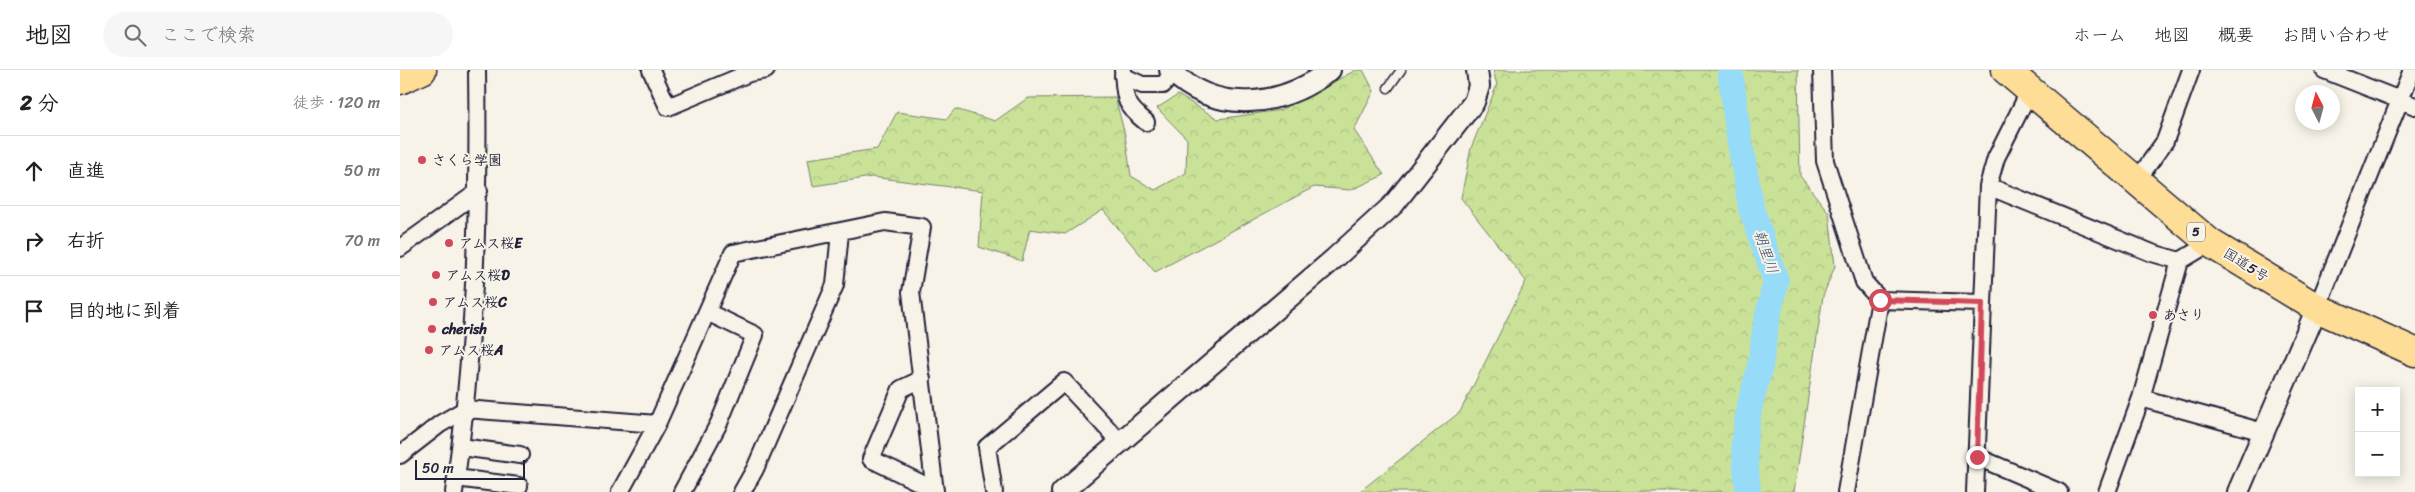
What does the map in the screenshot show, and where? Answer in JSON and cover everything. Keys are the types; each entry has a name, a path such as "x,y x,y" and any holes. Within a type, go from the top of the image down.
{"highway":[{"path":"400,80 422,70"},
{"name":"国道5号","path":"2021,79 2136,182 2210,243 2317,308 2415,352"}],"street":[{"path":"477,70 479,191 466,409 455,485 519,486"},
{"path":"651,70 668,107 748,71 766,70"},
{"path":"1123,73 1142,85 1163,85 1171,71 1208,94 1230,101 1251,102 1268,100 1298,90 1330,70"},
{"path":"1062,492 1335,258 1394,204 1474,102 1478,86 1477,70"},
{"path":"1822,70 1825,162 1864,282 1880,300 1982,303"},
{"path":"2136,182 2165,140 2191,70"},
{"path":"2324,70 2399,98 2415,106"},
{"path":"2238,492 2317,308 2379,156 2399,98 2412,70"},
{"path":"1123,73 1124,97 1132,111 1146,122"},
{"path":"1975,492 1988,186 2021,79"},
{"path":"1988,186 2152,253 2180,261"},
{"path":"400,248 479,191"},
{"path":"620,492 657,424 734,253 885,222 922,227 911,292 935,491"},
{"path":"742,492 755,469 835,285 840,232"},
{"path":"2107,492 2141,398 2180,261 2210,243"},
{"path":"1846,492 1880,300"},
{"path":"682,492 719,423 755,335 707,312"},
{"path":"922,379 901,389 871,459 935,491"},
{"path":"994,492 987,447 1064,382 1120,442"},
{"path":"2141,398 2263,432"},
{"path":"400,455 440,424 466,409 657,424"},
{"path":"461,447 520,455"},
{"path":"1977,457 2060,492"}],"lane":[{"path":"1388,88 1401,70"}],"green space":[{"path":"1356,70 1363,70 1374,91 1354,130 1384,175 1351,190 1314,187 1155,272 1103,210 1065,234 1030,229 1022,261 979,247 983,191 872,177 813,186 808,159 877,149 897,112 947,119 955,109 995,121 1028,98 1115,97 1125,135 1131,176 1155,190 1186,173 1187,139 1157,108 1178,95 1218,119 1281,110"},
{"path":"1493,70 1798,70 1800,176 1829,213 1835,266 1823,296 1794,492 1359,492 1460,412 1526,281 1461,198 1471,148 1497,85"}],"waterway":[{"name":"朝里川","path":"1730,70 1751,208 1776,281 1766,323 1760,367 1749,409 1744,444 1748,492"}],"place":[{"name":"さくら学園","path":"422,160"},
{"name":"アムス桜E","path":"449,243"},
{"name":"アムス桜D","path":"436,275"},
{"name":"アムス桜C","path":"433,302"},
{"name":"あさり","path":"2153,315"},
{"name":"cherish","path":"432,329"},
{"name":"アムス桜A","path":"429,350"}],"route":[{"path":"1880,300 1982,303 1977,457"}]}
